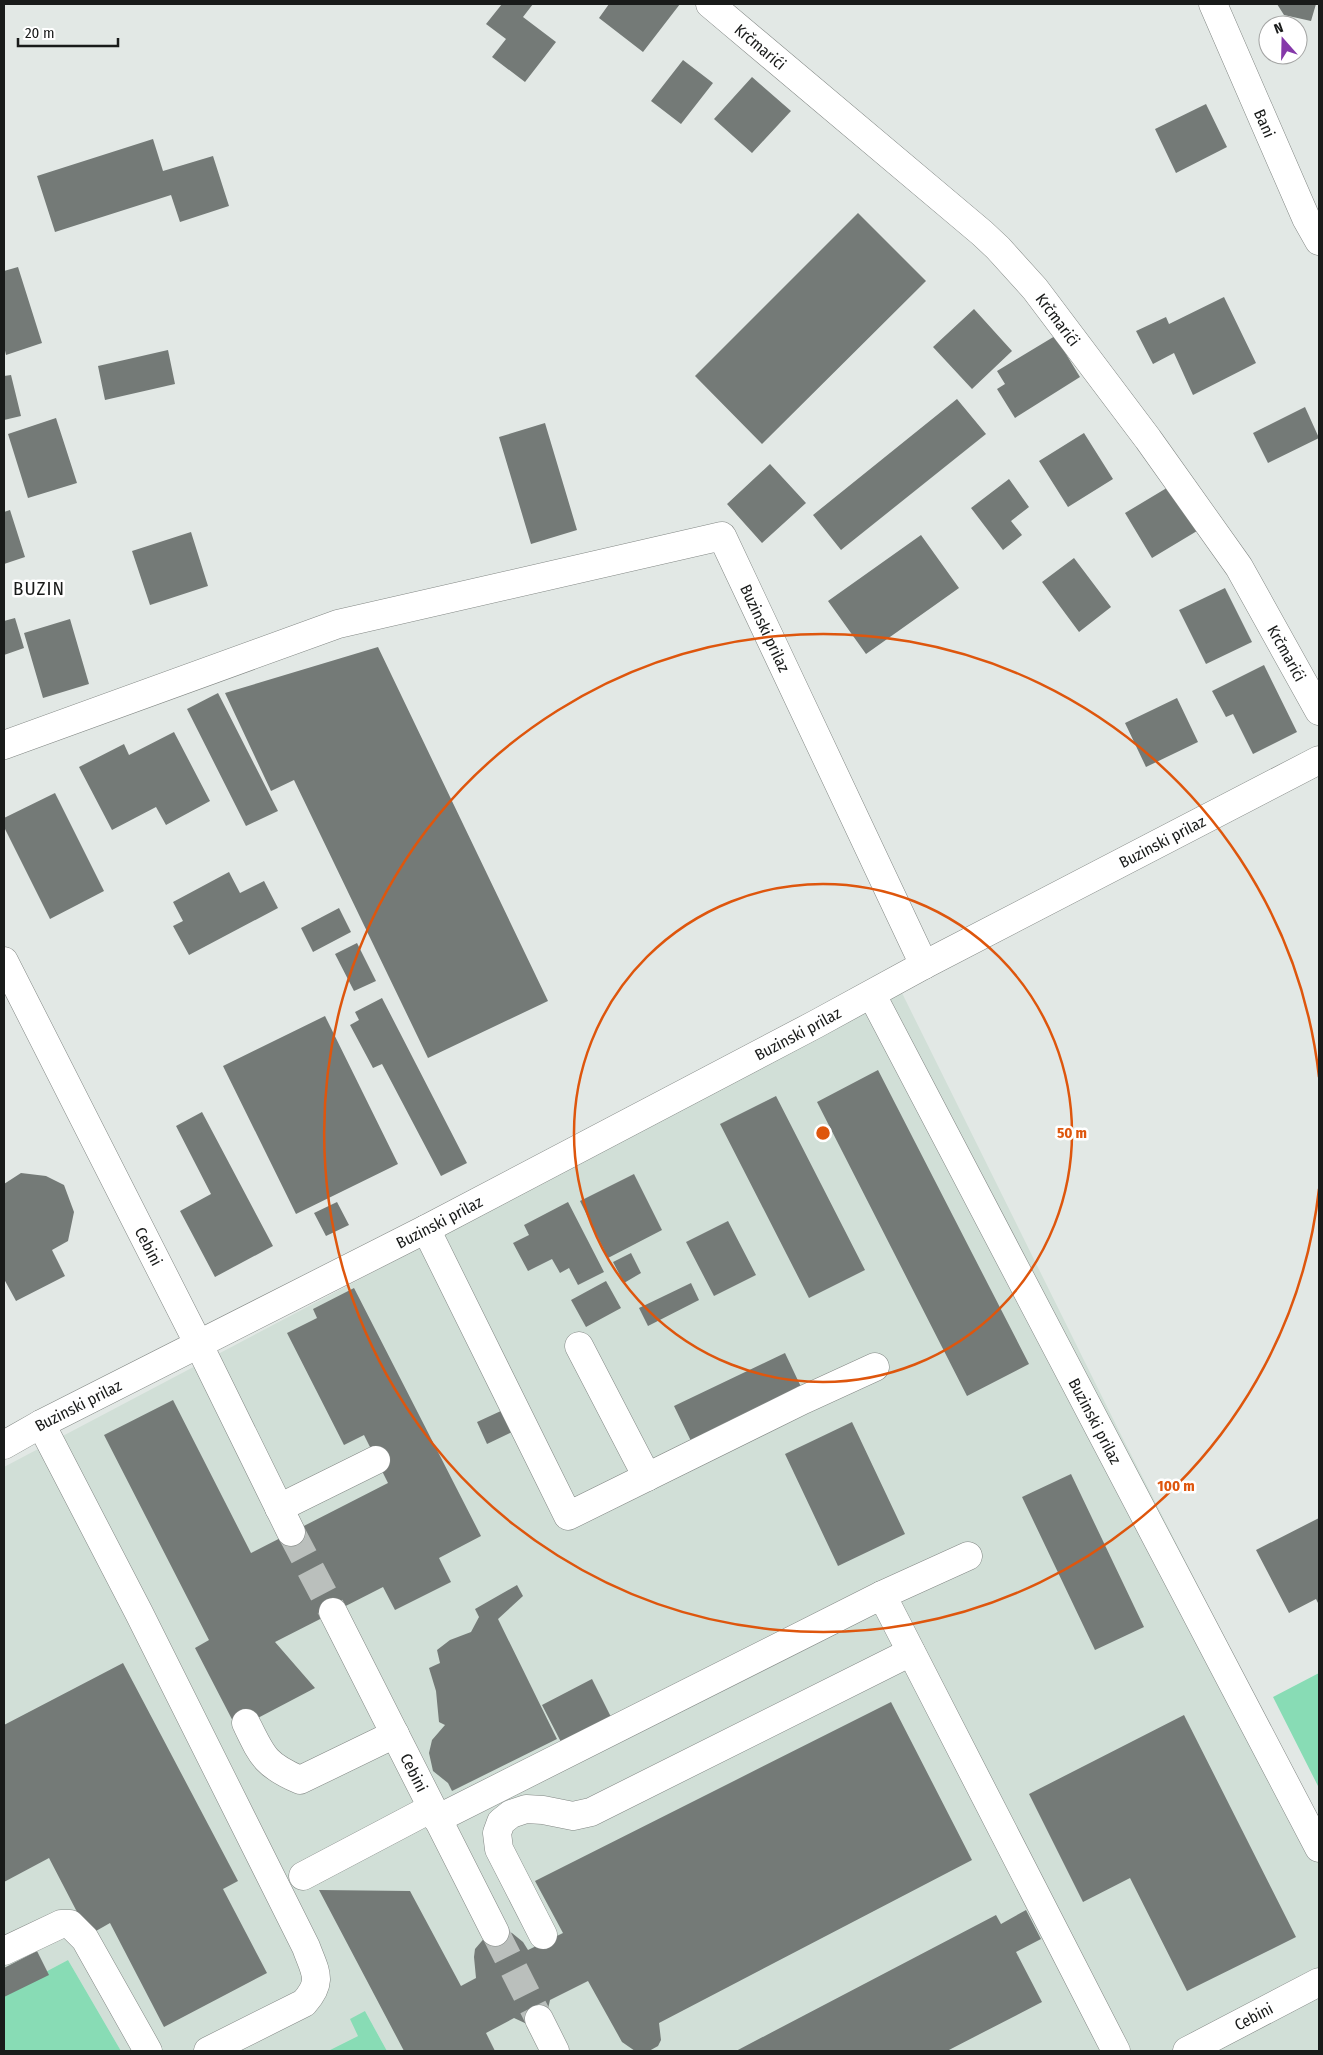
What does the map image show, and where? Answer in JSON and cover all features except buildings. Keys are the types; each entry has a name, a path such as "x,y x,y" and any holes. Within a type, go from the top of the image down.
{"street":[{"name":"Krčmarići","path":"710,4 982,233 1035,289 1148,439 1239,567 1319,711"},
{"name":"Bani","path":"1213,4 1306,218 1319,241"},
{"name":"Buzinski prilaz","path":"4,745 338,624 722,536 924,964"},
{"name":"Buzinski prilaz","path":"4,1445 41,1424 426,1229 872,995 924,964 1319,760"},
{"name":"Cebini","path":"4,961 12,998 199,1345 291,1532"},
{"name":"Buzinski prilaz","path":"872,995 1319,1848"},
{"path":"426,1229 568,1516 803,1400 875,1367"},
{"path":"579,1346 647,1477"},
{"path":"41,1424 139,1613 302,1938 317,1978 314,1992 304,2003 208,2051"},
{"path":"280,1508 376,1460"},
{"path":"302,1876 435,1814 882,1595 968,1556"},
{"path":"882,1595 1116,2051"},
{"name":"Cebini","path":"333,1612 495,1932"},
{"path":"543,1934 500,1849 497,1833 501,1822 511,1814 526,1809 573,1816 591,1812 911,1652"},
{"path":"246,1724 262,1755 280,1771 300,1780 394,1734"},
{"path":"4,1951 61,1924 70,1924 86,1939 148,2051"},
{"name":"Cebini","path":"1187,2051 1319,1982"},
{"path":"538,2019 555,2051"}],"shaded area":[{"path":"902,993 1122,1437 1319,1822 1319,2051 387,2051 365,2011 358,2036 328,2051 121,2051 68,1960 4,1994 4,1467"}],"green space":[{"path":"1319,1673 1319,1788 1273,1697"},
{"path":"68,1960 121,2051 4,2050 4,1994"},
{"path":"365,2011 387,2051 328,2051 358,2036 350,2019"}],"tunnel":[{"path":"291,1532 333,1612"},
{"path":"495,1932 539,2019"}],"district":[{"name":"BUZIN","path":"39,588"}]}
